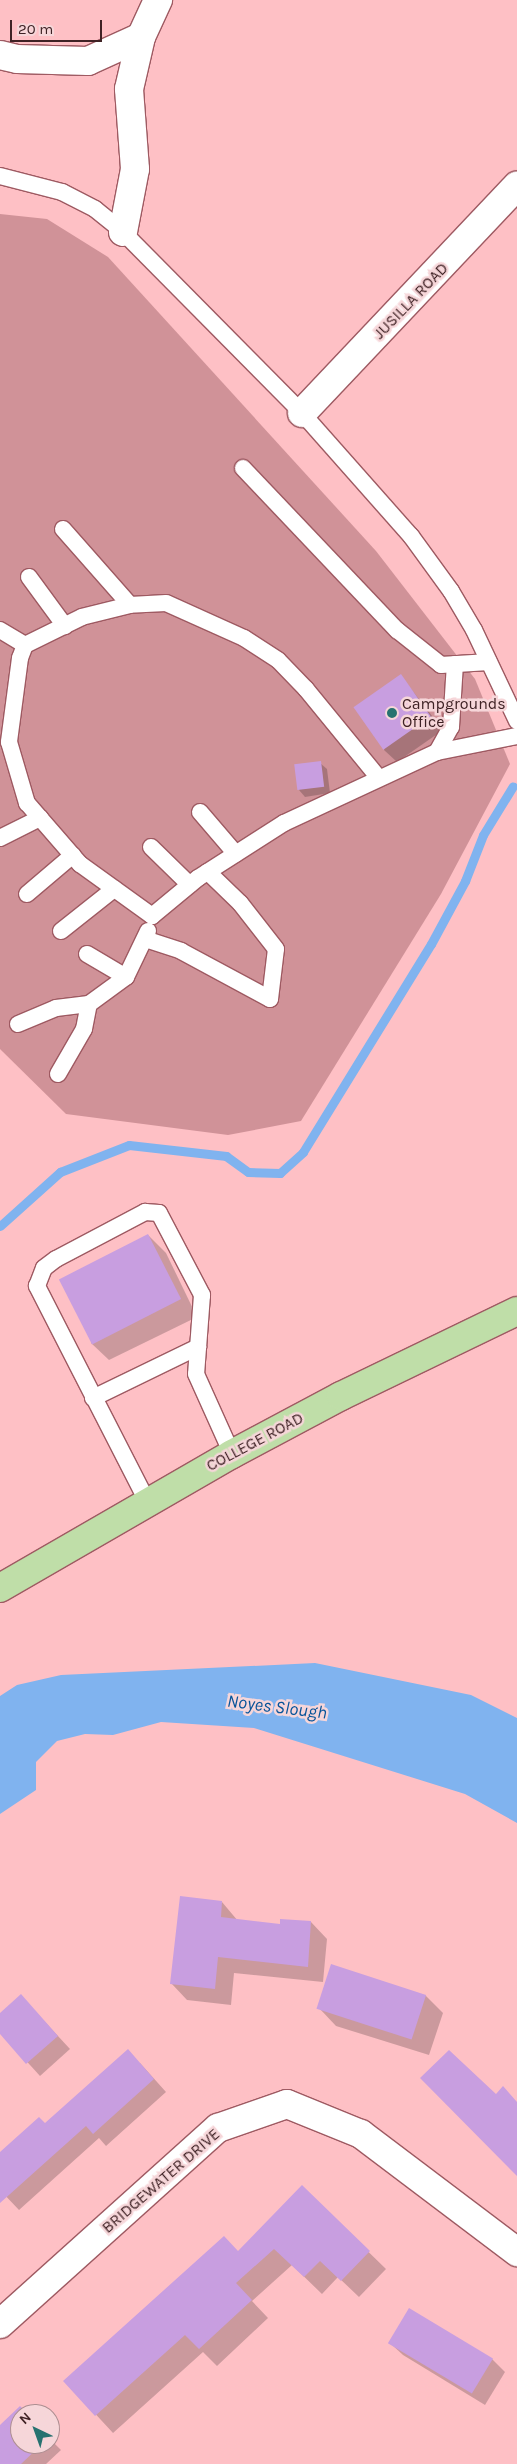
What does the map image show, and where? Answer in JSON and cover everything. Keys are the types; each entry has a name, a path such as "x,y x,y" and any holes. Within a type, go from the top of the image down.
{"main road":[{"name":"COLLEGE ROAD","path":"0,1588 147,1500 232,1454 341,1396 517,1311"}],"street":[{"path":"123,232 136,169 128,89 141,37 158,0"},
{"path":"0,55 17,60 88,61 141,37"},
{"name":"JUSILLA ROAD","path":"302,413 517,186"},
{"name":"BRIDGEWATER DRIVE","path":"0,2324 218,2128 287,2104 361,2134 517,2252"}],"lane":[{"path":"0,176 62,192 95,209 123,232 302,413 411,536 451,591 489,662 517,721"},
{"path":"242,468 397,630 441,665 489,662"},
{"path":"63,529 130,605"},
{"path":"30,577 65,626"},
{"path":"152,916 114,889 73,855 27,803 7,756 9,742 7,688 25,646 82,617 130,605 166,603 244,638 278,660 306,689 378,778"},
{"path":"0,630 25,646"},
{"path":"437,752 451,727 454,664"},
{"path":"18,1024 56,1008 89,1004 126,977 145,939 152,916 208,872 284,822 437,752 517,736"},
{"path":"200,812 236,854"},
{"path":"0,838 40,818"},
{"path":"151,847 190,885"},
{"path":"27,894 73,855"},
{"path":"145,939 181,951 270,999 276,949 240,903 208,872"},
{"path":"61,931 114,889"},
{"path":"87,954 126,977"},
{"path":"58,1074 84,1029 89,1004"},
{"path":"147,1500 37,1286 44,1268 56,1258 145,1212 159,1213 202,1295 196,1374 232,1454"},
{"path":"93,1398 198,1347"}],"shaded area":[{"path":"0,214 47,219 108,257 376,551 475,679 510,764 441,894 301,1121 228,1135 66,1114 0,1049"}],"water":[{"name":"Noyes Slough","path":"315,1663 471,1695 517,1718 517,1823 465,1794 254,1728 161,1722 113,1735 85,1734 57,1741 36,1762 36,1790 0,1814 0,1696 17,1685 61,1675"}],"building":[{"name":"Campgrounds Office","path":"401,674 431,717 383,750 353,707"},
{"path":"321,761 324,787 297,790 294,764"},
{"path":"148,1234 181,1299 92,1344 59,1279"},
{"path":"180,1896 222,1901 221,1917 280,1924 280,1919 311,1921 308,1967 218,1957 215,1989 170,1984"},
{"path":"331,1964 426,1995 412,2040 316,2009"},
{"path":"21,1994 58,2036 26,2064 0,2034 0,2013"},
{"path":"128,2049 154,2079 93,2134 86,2126 0,2203 0,2152 39,2117 45,2123"},
{"path":"449,2050 496,2094 503,2086 517,2102 517,2176 420,2078"},
{"path":"302,2185 370,2251 341,2281 320,2261 304,2277 274,2249 236,2283 252,2300 199,2349 185,2335 95,2416 63,2381 224,2236 238,2251"},
{"path":"409,2308 493,2358 472,2394 388,2343"},
{"path":"10,2416 10,2454 32,2454 21,2464 0,2464 0,2425"}],"waterway":[{"path":"0,1226 60,1172 129,1145 226,1156 248,1172 280,1173 303,1152 431,944 465,881 483,835 513,786"}],"place":[{"name":"Campgrounds Office","path":"392,713"}]}
